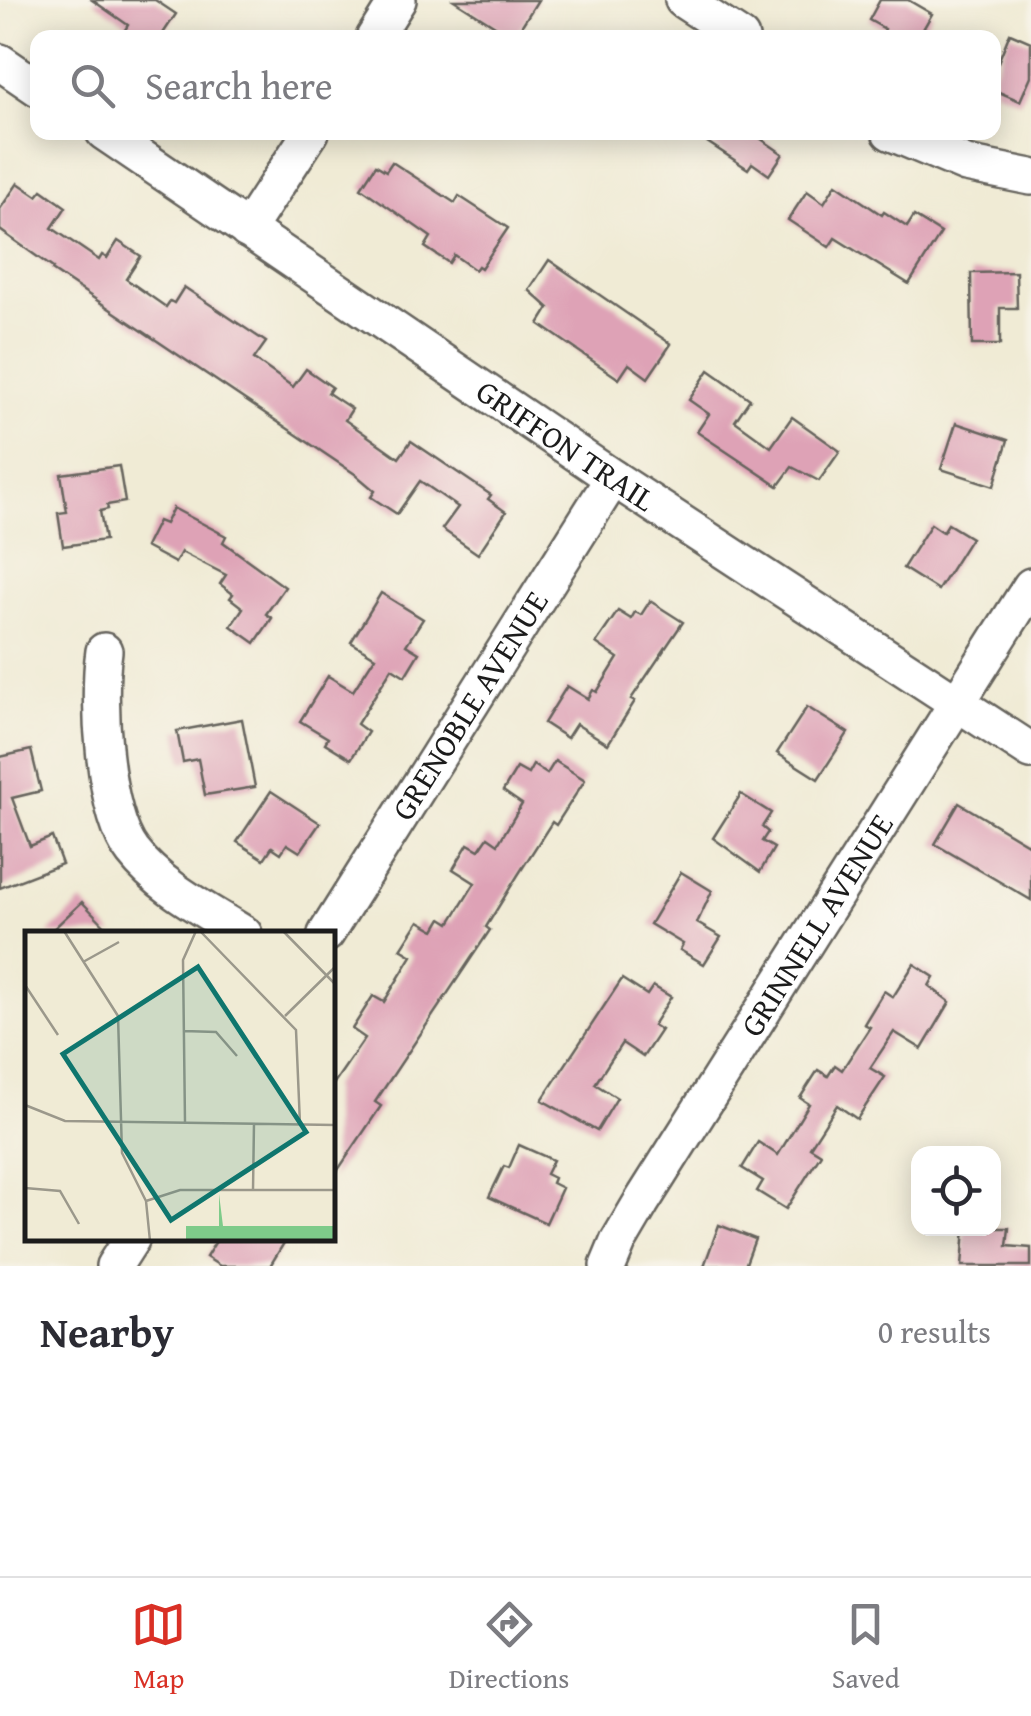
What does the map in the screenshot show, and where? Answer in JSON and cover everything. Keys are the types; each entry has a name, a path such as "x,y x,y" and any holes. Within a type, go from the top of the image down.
{"street":[{"path":"379,30 398,0"},
{"path":"683,0 729,30"},
{"path":"0,63 30,83"},
{"name":"GRIFFON TRAIL","path":"116,140 613,478 1031,751"},
{"path":"247,230 307,140"},
{"path":"909,140 966,164 1031,177"},
{"name":"GRENOBLE AVENUE","path":"328,931 613,478"},
{"name":"GRINNELL AVENUE","path":"608,1266 641,1203 1031,586"},
{"path":"104,650 100,681 105,751 116,814 132,850 171,888 239,931"},
{"path":"114,1266 130,1241"}],"building":[{"path":"92,0 155,0 176,14 165,30 125,30 128,25"},
{"path":"454,0 538,0 519,30 501,30"},
{"path":"880,0 908,0 932,14 923,30 885,30 869,20"},
{"path":"1010,33 1031,42 1031,76 1020,101 1001,93 1001,55"},
{"path":"704,140 763,140 783,154 769,175 752,163 748,169"},
{"path":"392,162 455,203 459,196 508,228 481,268 475,270 454,255 449,263 425,247 431,237 361,188 376,165 386,171"},
{"path":"18,183 37,196 42,190 66,207 52,228 99,260 102,255 107,258 118,241 141,256 126,279 166,307 170,301 174,303 184,287 266,342 254,359 293,387 306,369 332,387 328,393 352,409 345,420 399,458 411,441 491,495 488,499 506,512 478,554 442,529 458,507 420,481 397,514 371,497 375,491 355,474 52,270 0,230 0,209"},
{"path":"836,184 907,227 914,216 941,233 909,284 835,238 829,247 788,220 807,191 824,203"},
{"path":"549,260 671,344 648,378 629,364 619,379 539,324 549,308 529,290"},
{"path":"1016,272 1017,308 1000,308 1000,345 972,345 971,273"},
{"path":"709,370 750,399 735,421 771,447 792,417 840,451 819,481 792,467 778,486 697,432 709,414 689,400"},
{"path":"956,423 1008,440 994,486 941,469"},
{"path":"119,466 125,502 107,505 108,509 100,511 105,540 63,546 58,513 67,512 61,474"},
{"path":"173,508 226,536 223,542 285,587 266,614 272,618 255,643 231,626 243,608 220,584 226,575 181,552 175,563 145,547 158,521 165,524"},
{"path":"931,524 943,532 948,524 971,538 938,590 903,568"},
{"path":"381,593 423,619 406,645 419,653 405,676 392,668 357,724 368,732 351,759 325,743 328,738 300,721 328,676 353,691 375,657 351,642"},
{"path":"650,601 683,622 631,699 635,701 608,744 576,724 567,738 544,723 567,686 588,699 593,690 597,692 618,658 596,643 618,611 631,619 635,612 641,615"},
{"path":"807,707 848,733 818,779 777,753"},
{"path":"242,719 255,787 205,795 198,759 183,762 177,731"},
{"path":"31,750 41,791 12,798 30,846 52,837 62,864 0,888 0,757"},
{"path":"555,761 585,780 518,875 486,927 490,930 375,1102 381,1106 335,1175 335,1082 365,1038 352,1029 373,996 384,1002 412,956 401,949 419,921 435,930 442,918 450,923 475,883 453,869 468,844 479,850 488,837 498,844 522,804 503,791 517,768 528,774 533,765 547,774"},
{"path":"271,791 320,823 300,852 287,844 281,853 272,847 264,859 237,842"},
{"path":"741,794 771,813 762,827 768,832 762,841 774,848 760,872 713,838"},
{"path":"959,803 1031,846 1031,900 935,844"},
{"path":"681,872 712,891 697,923 721,937 704,964 680,950 683,944 650,924"},
{"path":"82,902 110,931 51,931"},
{"path":"914,964 934,977 929,986 950,1002 922,1049 894,1032 870,1068 885,1077 857,1119 837,1105 810,1147 821,1154 786,1209 757,1191 763,1181 742,1168 758,1142 778,1155 809,1104 800,1098 818,1070 828,1076 835,1065 842,1070 870,1027 864,1024 884,991 893,997"},
{"path":"622,979 647,995 653,986 671,997 653,1025 661,1030 643,1057 622,1043 595,1084 617,1098 597,1131 542,1100"},
{"path":"519,1145 553,1160 546,1174 562,1188 546,1223 489,1197"},
{"path":"719,1225 755,1239 745,1266 704,1266"},
{"path":"1001,1228 1009,1228 1007,1246 1031,1248 1031,1266 962,1266 964,1236 1001,1236"},
{"path":"216,1241 285,1241 270,1266 220,1266 206,1257"}]}
